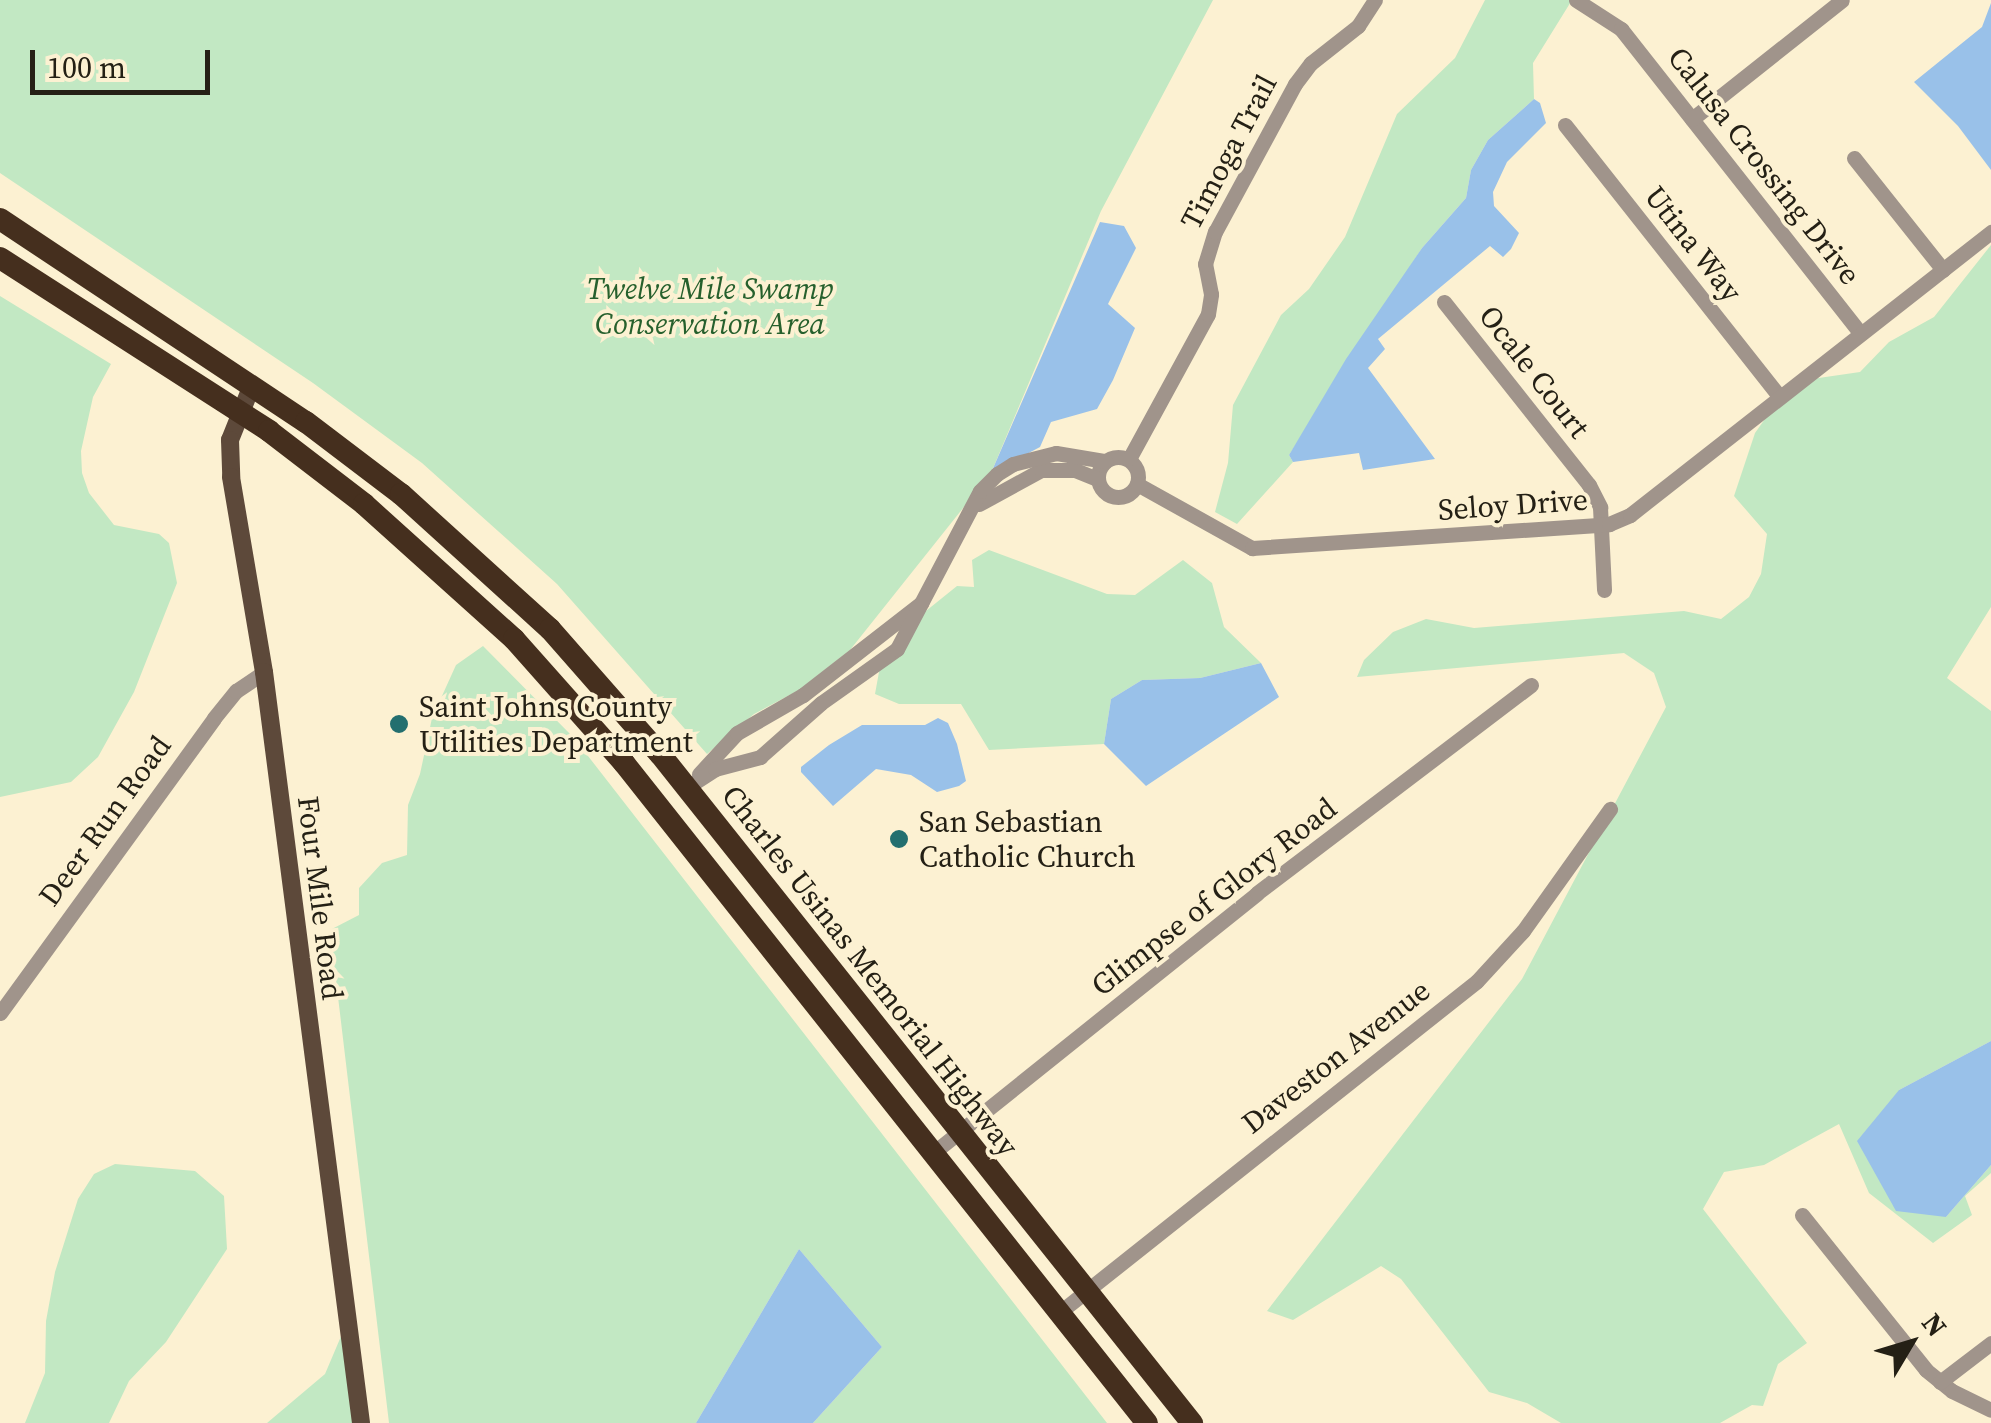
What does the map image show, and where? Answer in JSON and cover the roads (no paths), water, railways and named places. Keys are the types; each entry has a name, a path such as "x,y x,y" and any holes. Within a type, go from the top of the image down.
{"highway":[{"name":"Charles Usinas Memorial Highway","path":"0,219 252,385 400,494 518,598 582,665 686,788 1192,1423"},
{"name":"Charles Usinas Memorial Highway","path":"0,258 239,413 364,504 542,668 624,763 1148,1423"},
{"path":"542,668 572,694 660,792 686,788"}],"main road":[{"name":"Four Mile Road","path":"252,385 230,440 231,477 264,672 361,1423"}],"street":[{"name":"Timoga Trail","path":"1129,460 1208,314 1208,249 1223,216 1294,84 1311,63 1358,26 1375,0"},
{"name":"Calusa Crossing Drive","path":"1576,0 1621,29 1860,333"},
{"path":"1692,119 1842,0"},
{"name":"Utina Way","path":"1564,125 1778,396"},
{"path":"1854,158 1943,270"},
{"name":"Seloy Drive","path":"969,513 990,495 1040,470 1075,470 1097,478 1103,491 1115,497 1128,494 1137,484 1252,548 1602,526 1630,515 1991,232"},
{"name":"Ocale Court","path":"1444,302 1589,485 1602,526 1604,590"},
{"name":"Seloy Drive","path":"686,788 714,769 760,757 821,703 886,660 907,635 980,491 1013,464 1056,453 1129,460"},
{"path":"1097,478 1105,460"},
{"path":"1129,460 1137,470 1137,484"},
{"name":"Seloy Drive","path":"686,788 737,733 812,688 925,600"},
{"name":"Deer Run Road","path":"0,1013 214,718 236,691 264,672"},
{"name":"Glimpse of Glory Road","path":"933,1153 1257,893 1531,685"},
{"path":"759,719 773,748"},
{"name":"Daveston Avenue","path":"1060,1312 1477,980 1523,930 1610,809"},
{"path":"1802,1215 1940,1382 1991,1410"},
{"path":"1940,1382 1991,1343"}],"water":[{"path":"1991,3 1991,170 1958,126 1914,82 1982,27"},
{"path":"1534,99 1540,103 1546,123 1507,162 1493,192 1494,206 1519,233 1511,249 1503,257 1490,246 1378,339 1385,349 1368,368 1435,459 1363,470 1359,453 1293,462 1289,455 1346,359 1422,248 1466,198 1471,170 1488,140"},
{"path":"1100,222 1124,226 1136,248 1108,304 1135,328 1113,380 1097,409 1051,422 1040,447 991,473"},
{"path":"1261,663 1279,697 1146,786 1104,744 1111,699 1142,680 1200,678"},
{"path":"938,718 948,723 957,744 966,781 959,786 937,792 911,775 876,769 833,806 801,772 801,767 829,745 862,725 925,725"},
{"path":"1991,1041 1991,1165 1946,1217 1896,1211 1857,1141 1899,1090"},
{"path":"799,1249 882,1347 813,1423 696,1423"}],"place":[{"name":"Saint Johns County Utilities Department","path":"399,724"},
{"name":"San Sebastian Catholic Church","path":"899,839"}],"park label":[{"name":"Twelve Mile Swamp Conservation Area","path":"710,306"}]}
